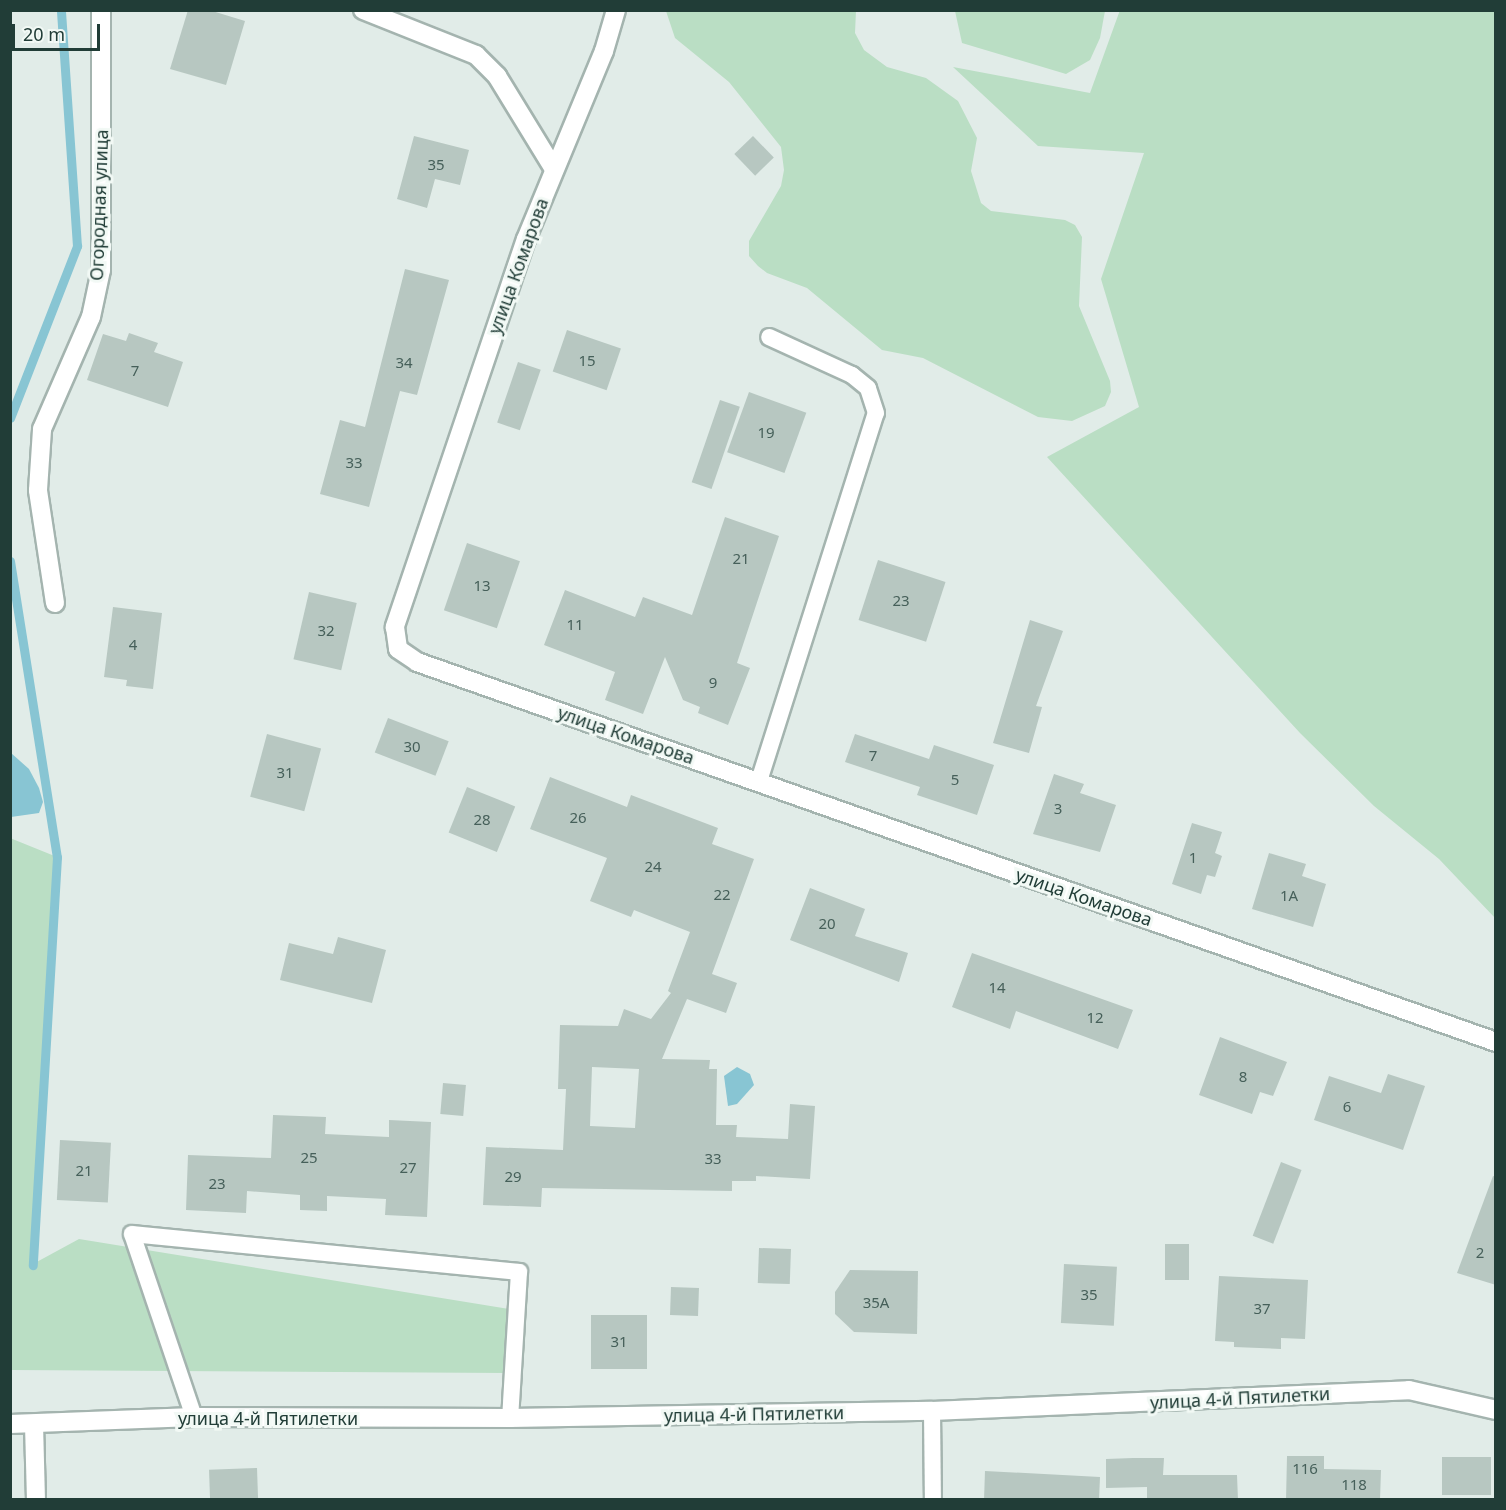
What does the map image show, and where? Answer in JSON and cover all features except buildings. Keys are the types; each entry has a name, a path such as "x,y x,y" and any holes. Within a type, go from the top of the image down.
{"street":[{"name":"Огородная улица","path":"55,603 38,490 42,429 91,317 101,270 101,10"},
{"path":"363,10 476,56 497,76 554,169"},
{"name":"улица Комарова","path":"616,10 604,51 526,238 395,627 395,639 399,649 417,662 1496,1042"},
{"name":"улица 4-й Пятилетки","path":"10,1424 194,1417 510,1418 932,1411 1409,1390 1496,1410"},
{"path":"34,1424 36,1500"}],"lane":[{"path":"759,781 876,413 868,388 852,375 769,338"},
{"path":"194,1417 132,1234 519,1272 510,1418"},
{"path":"932,1411 933,1500"}],"green space":[{"path":"1120,10 1495,11 1495,918 1439,859 1374,806 1300,733 1047,457 1139,407 1101,279 1144,153 1038,146 953,67 1090,93"},
{"path":"666,11 856,11 855,33 864,50 887,67 926,78 958,101 977,138 971,171 981,203 991,211 1065,220 1075,225 1082,237 1079,306 1110,381 1111,392 1105,406 1072,421 1038,417 923,358 882,350 807,288 767,273 758,266 749,256 749,241 781,186 784,170 781,147 729,82 675,38"},
{"path":"955,11 1105,11 1100,38 1090,60 1066,74 962,43"},
{"path":"10,838 57,857 33,1264 79,1239 509,1309 506,1373 11,1370"}],"water":[{"path":"11,753 29,769 39,788 43,802 39,813 11,817"},
{"path":"737,1067 750,1074 754,1085 737,1104 728,1106 724,1076"}],"waterway":[{"path":"10,418 77,246 61,10"},
{"path":"10,561 57,857 33,1265"}]}
